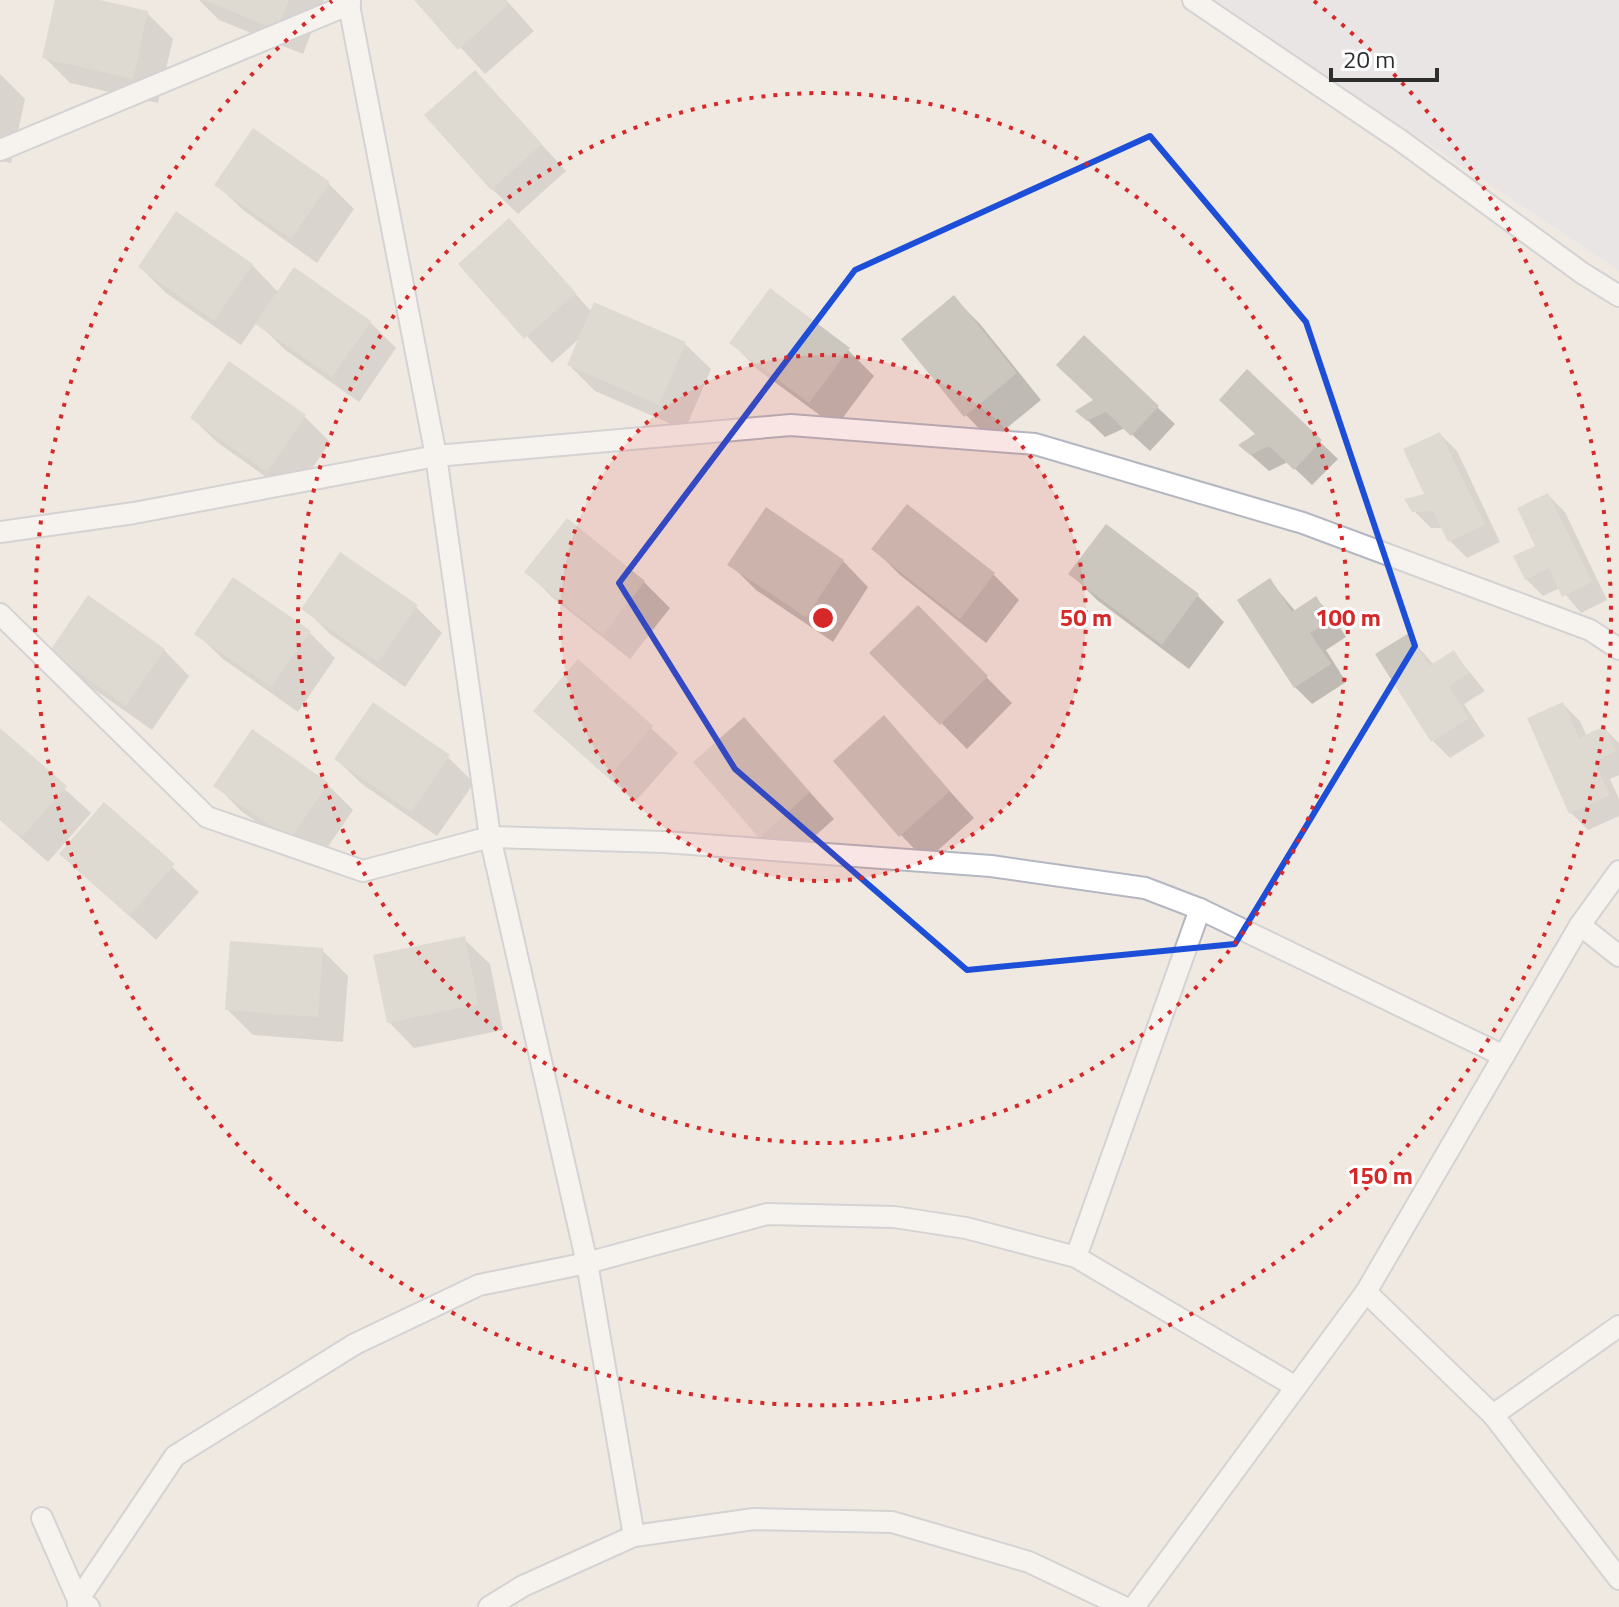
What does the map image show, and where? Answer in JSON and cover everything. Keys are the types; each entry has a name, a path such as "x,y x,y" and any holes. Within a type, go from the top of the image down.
{"lane":[{"path":"1193,0 1400,140 1582,273 1619,296"},
{"path":"0,150 349,1 436,456 490,837 587,1263 634,1536"},
{"path":"0,532 134,513 436,456 791,425 1035,444 1303,523 1590,630 1619,649"},
{"path":"0,614 207,817 363,871 490,837 664,842 991,866 1145,888 1200,909 1504,1056"},
{"path":"1134,1607 1366,1292 1580,925 1619,871"},
{"path":"1076,1257 1200,909"},
{"path":"1580,925 1619,956"},
{"path":"82,1605 175,1456 355,1344 479,1285 587,1263 767,1214 894,1217 966,1228 1076,1257 1296,1387"},
{"path":"1366,1292 1493,1415 1619,1579"},
{"path":"1493,1415 1619,1326"},
{"path":"42,1518 82,1605"},
{"path":"489,1607 523,1586 634,1536 754,1519 892,1522 1029,1562 1124,1607"}],"highlighted area":[{"path":"1150,136 1306,322 1415,646 1235,944 967,970 735,769 619,583 855,270"}],"shaded area":[{"path":"1213,0 1619,0 1619,271"}],"building":[{"path":"55,0 100,0 148,11 133,79 42,58"},
{"path":"204,0 289,0 277,30"},
{"path":"414,0 505,0 509,4 458,50"},
{"path":"475,70 542,144 491,190 424,115"},
{"path":"253,128 330,182 291,239 214,185"},
{"path":"176,211 253,264 214,321 138,267"},
{"path":"509,218 576,293 524,339 458,264"},
{"path":"294,267 371,321 332,377 255,324"},
{"path":"770,288 850,348 809,403 729,343"},
{"path":"954,295 1017,373 964,417 901,339"},
{"path":"594,302 686,342 659,405 567,365"},
{"path":"1084,335 1159,406 1131,436 1106,412 1087,421 1075,411 1093,400 1056,365"},
{"path":"229,361 306,415 267,472 190,418"},
{"path":"1247,369 1322,440 1294,470 1269,446 1250,455 1238,445 1255,434 1219,400"},
{"path":"1440,432 1485,525 1448,542 1433,511 1412,512 1404,499 1424,494 1403,449"},
{"path":"1548,493 1592,582 1562,597 1549,568 1525,580 1513,556 1535,546 1517,508"},
{"path":"907,504 995,573 960,619 871,549"},
{"path":"766,507 844,560 806,617 727,565"},
{"path":"567,518 645,581 603,635 524,572"},
{"path":"1106,524 1199,594 1162,645 1068,574"},
{"path":"340,552 418,605 378,662 301,609"},
{"path":"233,577 311,631 271,687 194,634"},
{"path":"1270,578 1292,612 1316,596 1331,620 1310,633 1331,664 1294,688 1237,600"},
{"path":"88,595 165,649 126,706 49,652"},
{"path":"918,605 988,676 940,725 869,653"},
{"path":"1409,633 1429,666 1454,650 1469,673 1449,686 1469,718 1431,742 1375,654"},
{"path":"578,659 653,726 608,778 533,711"},
{"path":"373,702 450,755 411,812 334,759"},
{"path":"1563,702 1579,738 1605,726 1616,751 1594,762 1610,795 1569,814 1527,718"},
{"path":"884,715 950,791 899,837 833,761"},
{"path":"744,717 810,792 759,838 693,762"},
{"path":"0,728 67,786 21,838 0,819"},
{"path":"252,729 329,783 290,839 213,786"},
{"path":"104,802 175,864 129,916 59,854"},
{"path":"465,936 478,1004 387,1023 373,955"},
{"path":"230,941 323,948 318,1017 225,1010"}]}
